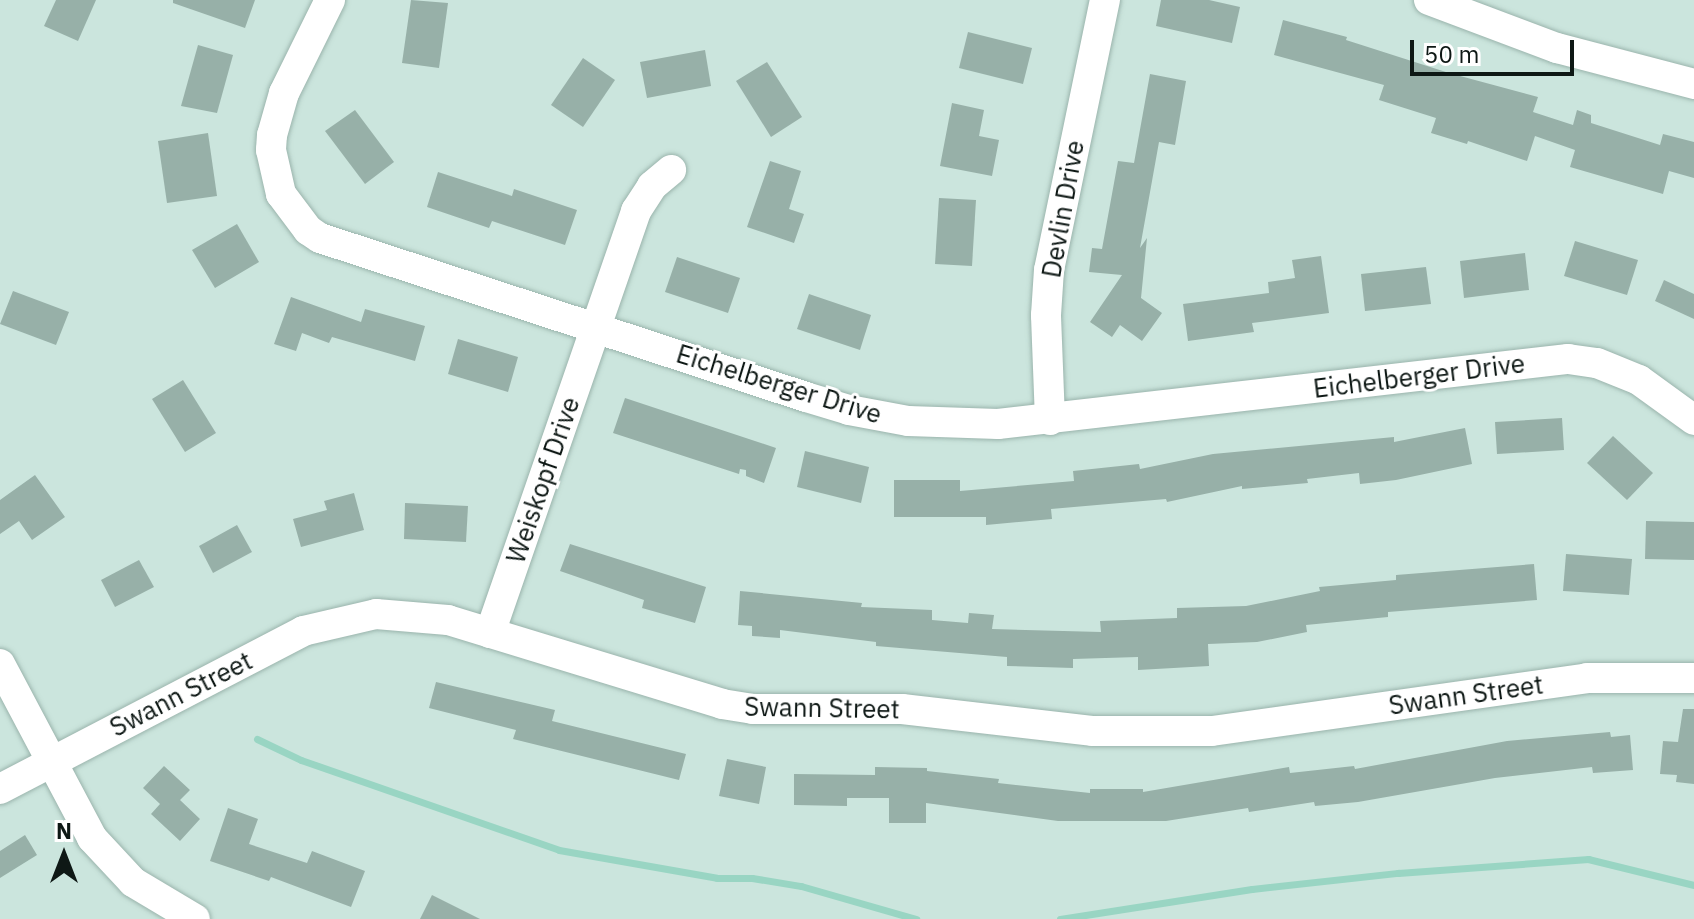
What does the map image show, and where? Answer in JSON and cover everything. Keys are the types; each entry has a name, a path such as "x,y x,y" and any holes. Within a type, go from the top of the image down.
{"street":[{"name":"Eichelberger Drive","path":"330,0 284,93 272,135 276,180 297,219 320,238 849,410 953,424 1050,420 1568,359 1597,363 1639,380 1694,420"},
{"name":"Devlin Drive","path":"1050,420 1046,315 1049,270 1105,0"},
{"path":"1429,0 1461,6 1586,57 1694,84"},
{"name":"Weiskopf Drive","path":"490,633 636,211 652,186 671,170"},
{"name":"Swann Street","path":"0,789 303,631 331,621 376,614 406,614 448,620 722,704 752,709 902,709 1137,734 1212,731 1587,678 1694,678"},
{"path":"0,664 92,838 111,862 157,899 195,919"}],"building":[{"path":"56,0 96,0 78,41 44,26"},
{"path":"173,0 255,0 245,28 173,3"},
{"path":"411,0 448,3 439,68 402,63"},
{"path":"1161,0 1209,0 1240,7 1232,43 1156,26"},
{"path":"1283,20 1347,37 1346,40 1449,73 1538,97 1533,112 1573,125 1577,110 1591,115 1591,123 1660,145 1663,134 1694,142 1694,178 1669,171 1663,194 1570,167 1575,150 1535,136 1527,161 1468,141 1467,144 1431,133 1436,118 1379,100 1384,85 1274,55"},
{"path":"968,32 1032,48 1023,84 959,68"},
{"path":"198,45 233,55 217,113 181,106"},
{"path":"705,50 711,86 647,98 640,62"},
{"path":"583,58 615,80 583,127 551,105"},
{"path":"767,62 802,117 771,137 736,81"},
{"path":"1150,74 1186,81 1175,145 1159,142 1140,248 1147,238 1141,298 1162,313 1142,341 1120,325 1112,337 1090,322 1122,275 1089,272 1092,248 1102,249 1118,161 1134,163"},
{"path":"952,103 984,110 979,136 999,140 992,176 940,166"},
{"path":"355,110 394,162 365,184 325,131"},
{"path":"208,133 217,196 167,203 158,141"},
{"path":"770,161 801,171 789,209 804,214 794,243 747,227"},
{"path":"438,172 512,196 514,189 577,210 565,245 492,221 489,228 427,207"},
{"path":"939,198 976,200 972,266 935,264"},
{"path":"237,224 259,262 215,288 192,250"},
{"path":"1575,241 1638,260 1627,295 1564,276"},
{"path":"1525,253 1529,290 1464,298 1460,261"},
{"path":"1321,256 1329,313 1252,323 1254,332 1188,341 1183,304 1269,293 1268,282 1295,278 1292,260"},
{"path":"677,257 740,278 728,313 665,292"},
{"path":"1426,267 1431,304 1365,311 1361,274"},
{"path":"1664,280 1694,294 1694,319 1655,301"},
{"path":"13,291 69,312 56,345 0,324"},
{"path":"809,294 871,315 860,350 797,329"},
{"path":"291,297 361,322 365,309 425,326 415,361 332,337 329,343 302,333 296,351 274,344"},
{"path":"458,339 518,357 508,392 448,374"},
{"path":"183,380 216,433 185,452 152,399"},
{"path":"625,398 776,448 764,483 746,476 746,470 740,469 739,474 613,433"},
{"path":"1562,418 1564,450 1497,454 1495,422"},
{"path":"1465,428 1472,464 1396,480 1360,484 1359,473 1307,479 1308,483 1242,489 1242,486 1167,502 1166,499 1051,509 1052,519 986,525 986,517 894,517 894,480 960,480 960,491 1074,481 1073,471 1139,464 1140,469 1213,454 1394,437 1394,442"},
{"path":"1613,436 1653,473 1627,500 1587,463"},
{"path":"805,451 869,467 861,503 797,487"},
{"path":"35,475 65,517 32,540 19,521 0,534 0,500"},
{"path":"354,493 364,530 301,547 293,519 327,510 324,501"},
{"path":"405,503 468,506 466,542 404,539"},
{"path":"1646,521 1694,522 1694,560 1645,559"},
{"path":"237,525 252,552 213,573 199,546"},
{"path":"570,544 706,587 695,623 642,608 644,600 560,571"},
{"path":"1566,554 1632,559 1629,595 1563,591"},
{"path":"139,560 154,587 115,607 101,580"},
{"path":"1534,564 1537,600 1388,612 1388,617 1306,625 1307,632 1257,642 1208,644 1209,666 1138,670 1138,657 1073,659 1073,668 1007,666 1007,657 876,646 876,642 780,630 780,638 752,636 752,626 738,625 740,591 862,603 861,607 932,610 932,620 968,623 969,613 994,615 992,629 1101,632 1100,621 1177,618 1177,608 1246,606 1320,591 1319,587 1396,580 1396,575"},
{"path":"436,682 555,710 552,721 686,754 679,780 513,739 516,730 429,708"},
{"path":"1683,709 1694,709 1694,784 1676,782 1677,775 1660,774 1663,741 1678,742"},
{"path":"1610,732 1611,737 1630,735 1633,770 1593,773 1592,767 1495,778 1358,802 1315,806 1314,802 1249,812 1248,808 1166,821 1058,821 926,803 926,823 889,823 889,798 847,798 847,806 794,805 794,774 875,775 875,767 927,768 927,771 999,779 998,783 1090,793 1090,789 1143,789 1143,792 1289,767 1290,773 1354,766 1355,769 1507,741"},
{"path":"727,759 766,767 759,804 719,796"},
{"path":"164,766 190,790 180,800 200,819 180,841 151,814 160,804 143,788"},
{"path":"228,808 258,819 249,844 307,863 312,851 365,871 351,907 271,877 269,881 210,861"},
{"path":"25,835 37,855 0,878 0,851"},
{"path":"432,895 480,919 420,919"}],"waterway":[{"path":"257,739 301,760 559,850 717,878 752,878 801,886 916,919"},
{"path":"1060,919 1252,889 1398,873 1588,859 1694,885"}]}
